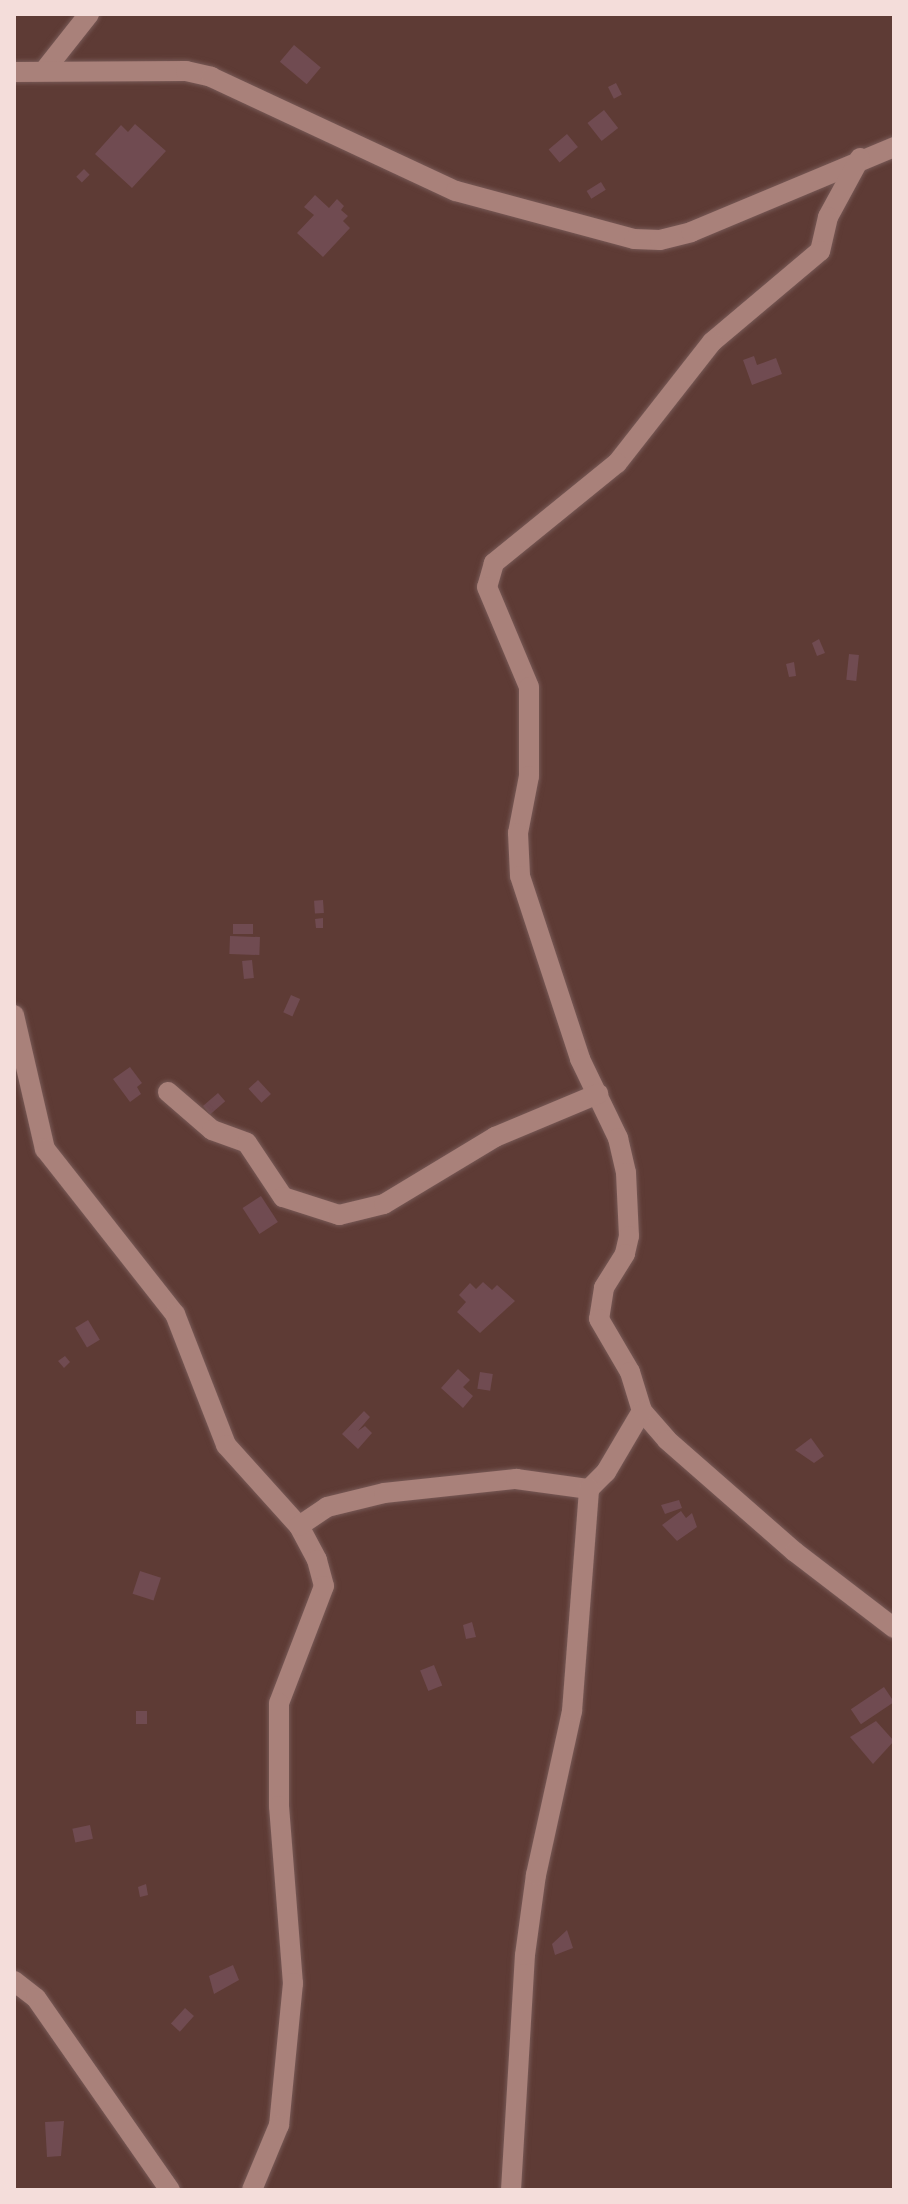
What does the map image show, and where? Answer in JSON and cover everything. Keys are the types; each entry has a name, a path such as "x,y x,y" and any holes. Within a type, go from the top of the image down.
{"street":[{"path":"44,71 89,14"},
{"path":"14,72 186,71 211,77 456,191 634,239 660,240 691,232 860,158 894,147"},
{"path":"860,158 837,196 820,251 712,342 617,463 494,563 487,587 491,605 529,687 529,776 518,833 520,876 580,1059 618,1138 631,1202 625,1254 604,1288 599,1319 630,1372 642,1411 667,1440 795,1552 894,1628"},
{"path":"14,1015 45,1149 175,1314 226,1445 299,1526 317,1560 324,1586 279,1703 279,1806 294,1943 293,1983 282,2111 252,2190"},
{"path":"168,1092 212,1130 247,1143 283,1197 339,1215 384,1204 495,1137 598,1094"},
{"path":"511,2190 525,1955 536,1875 572,1711 589,1489 606,1472 642,1411"},
{"path":"299,1526 327,1507 384,1493 516,1479 589,1489"},
{"path":"14,1981 36,1998 170,2190"}],"building":[{"path":"294,45 321,67 307,84 280,62"},
{"path":"616,83 622,95 614,99 608,87"},
{"path":"604,110 618,128 602,141 587,123"},
{"path":"135,124 166,151 132,188 95,154 121,125 128,132"},
{"path":"567,134 578,147 560,162 549,149"},
{"path":"84,169 90,175 82,182 76,177"},
{"path":"601,182 606,190 591,199 587,191"},
{"path":"315,195 329,208 337,199 344,206 341,210 348,216 343,221 350,228 323,257 297,233 314,215 304,207"},
{"path":"754,356 757,365 776,358 782,374 752,385 743,360"},
{"path":"819,639 825,653 817,656 812,643"},
{"path":"849,654 859,655 856,681 846,680"},
{"path":"794,662 796,676 789,677 786,664"},
{"path":"323,900 324,913 315,914 314,901"},
{"path":"323,918 323,928 316,928 315,919"},
{"path":"233,924 253,924 253,934 233,934"},
{"path":"230,936 260,937 259,955 229,954"},
{"path":"252,960 254,978 244,979 242,961"},
{"path":"291,995 300,999 292,1016 283,1012"},
{"path":"130,1067 142,1083 137,1087 141,1094 130,1102 113,1079"},
{"path":"258,1080 271,1094 261,1103 248,1089"},
{"path":"218,1093 225,1101 210,1114 203,1106"},
{"path":"261,1196 278,1222 259,1234 243,1208"},
{"path":"483,1282 492,1290 497,1285 515,1301 480,1333 457,1312 466,1302 459,1295 470,1283 476,1289"},
{"path":"88,1320 100,1340 87,1347 75,1328"},
{"path":"65,1356 70,1362 64,1368 58,1361"},
{"path":"458,1369 470,1380 463,1387 473,1396 463,1408 441,1388"},
{"path":"480,1372 493,1374 490,1391 477,1389"},
{"path":"364,1411 370,1417 358,1431 365,1426 372,1433 358,1449 342,1434"},
{"path":"811,1438 824,1456 814,1463 795,1450"},
{"path":"679,1500 682,1508 665,1514 661,1505"},
{"path":"681,1511 686,1518 692,1513 697,1527 677,1541 662,1525"},
{"path":"140,1571 161,1578 154,1601 133,1594"},
{"path":"472,1622 476,1637 466,1639 463,1625"},
{"path":"434,1665 442,1685 428,1691 420,1671"},
{"path":"884,1687 894,1702 861,1724 851,1709"},
{"path":"136,1711 147,1711 147,1724 136,1724"},
{"path":"876,1721 894,1741 873,1764 850,1737"},
{"path":"90,1825 93,1839 75,1842 72,1829"},
{"path":"146,1884 148,1895 140,1897 138,1887"},
{"path":"567,1930 573,1948 555,1955 552,1944"},
{"path":"233,1965 239,1980 214,1994 209,1976"},
{"path":"185,2008 194,2016 180,2032 171,2024"},
{"path":"64,2121 61,2156 47,2157 45,2122"}]}
